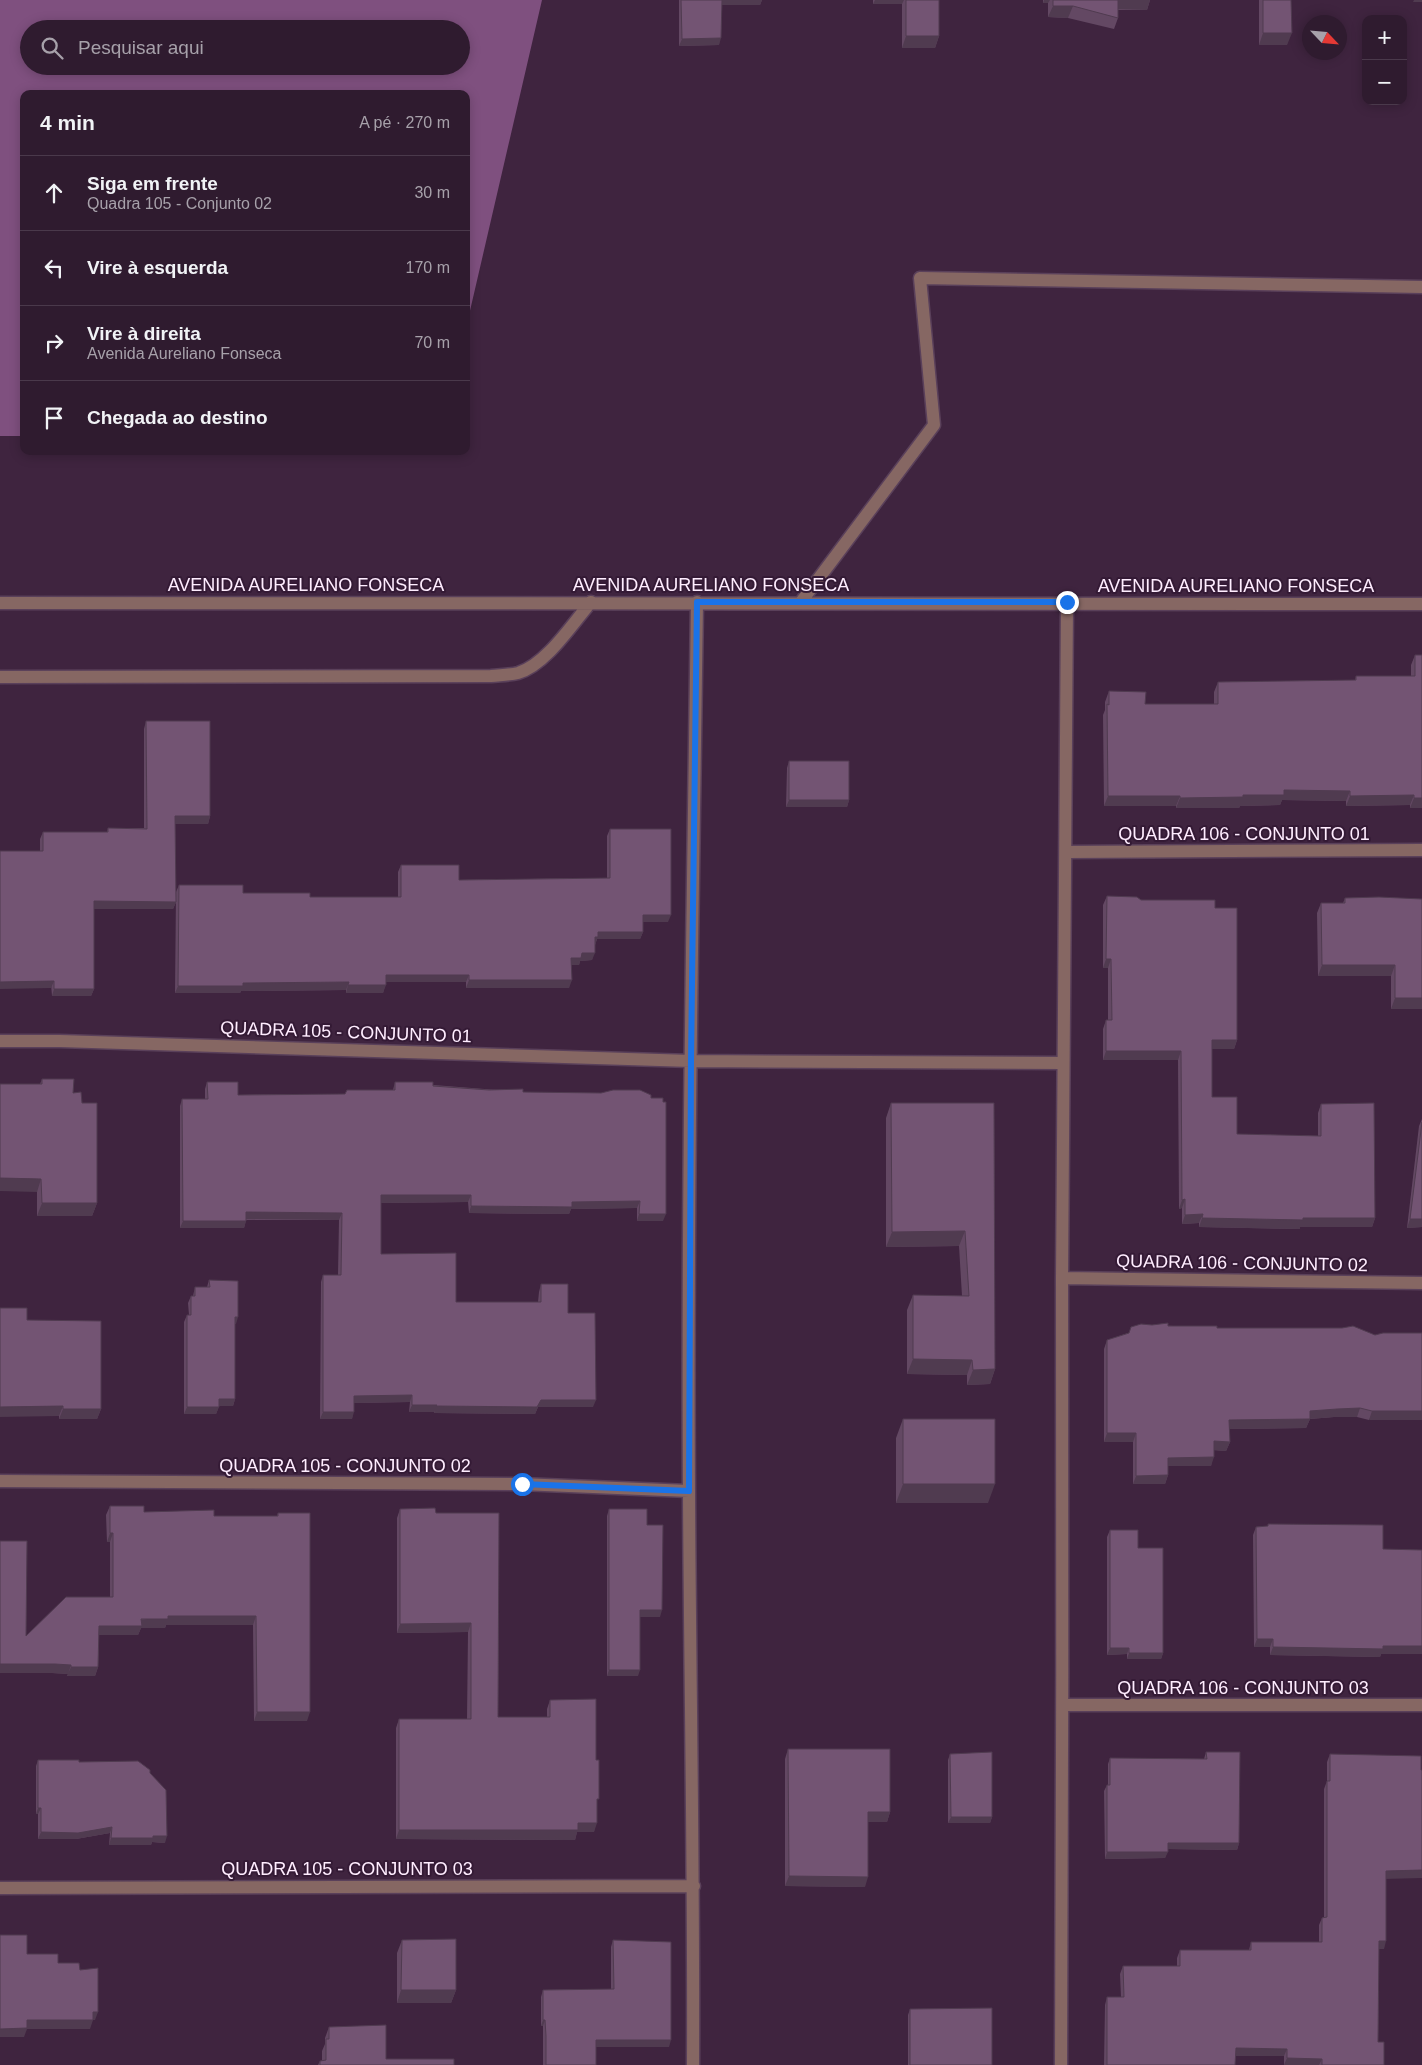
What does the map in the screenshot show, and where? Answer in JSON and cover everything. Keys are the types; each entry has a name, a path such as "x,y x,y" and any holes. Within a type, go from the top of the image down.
{"street":[{"path":"801,602 934,424 920,278 1422,287"},
{"path":"0,677 491,676 519,672 536,664 554,646 591,602"},
{"path":"693,2065 694,1886 689,1491 691,1061 697,602"},
{"path":"1061,2065 1064,1705 1062,1278 1067,852 1067,602"},
{"name":"AVENIDA AURELIANO FONSECA","path":"0,603 1067,602 1422,604"},
{"name":"QUADRA 106 - CONJUNTO 01","path":"1067,852 1422,850"},
{"name":"QUADRA 105 - CONJUNTO 01","path":"0,1041 60,1041 691,1061 1064,1063"},
{"name":"QUADRA 106 - CONJUNTO 02","path":"1062,1278 1422,1283"},
{"name":"QUADRA 105 - CONJUNTO 02","path":"0,1481 522,1484 689,1491"},
{"name":"QUADRA 106 - CONJUNTO 03","path":"1064,1705 1422,1705"},
{"name":"QUADRA 105 - CONJUNTO 03","path":"0,1888 694,1886"}],"shaded area":[{"path":"0,0 542,0 470,311 470,90 20,90 20,436 0,436"}],"building":[{"path":"681,0 722,0 721,38 682,39"},
{"path":"906,0 939,0 939,36 906,36"},
{"path":"1053,0 1118,0 1118,18 1073,6 1053,6"},
{"path":"1263,0 1291,0 1292,33 1263,33"},
{"path":"1415,655 1422,655 1422,798 1414,798 1414,795 1350,796 1350,791 1284,790 1284,795 1243,795 1243,797 1108,796 1107,704 1109,705 1109,691 1146,692 1145,704 1218,704 1218,682 1356,680 1356,676 1415,676"},
{"path":"146,721 210,721 210,816 175,816 176,902 94,901 94,989 54,989 54,981 0,982 0,851 43,851 43,832 108,832 108,828 147,829"},
{"path":"789,761 849,761 849,800 789,800"},
{"path":"610,829 671,829 671,915 643,915 643,932 598,932 598,937 595,937 595,953 582,953 581,958 571,958 572,980 469,980 469,975 386,975 386,985 348,985 349,982 243,983 243,986 178,986 179,885 243,885 243,893 310,893 310,897 401,897 401,865 459,865 459,880 610,878"},
{"path":"1107,896 1137,897 1141,900 1215,900 1215,908 1237,908 1237,1040 1212,1040 1212,1097 1237,1097 1237,1134 1321,1136 1321,1104 1374,1103 1375,1218 1303,1218 1303,1220 1202,1218 1203,1214 1185,1215 1185,1199 1182,1200 1181,1051 1106,1051 1106,1020 1112,1020 1111,959 1106,959"},
{"path":"1345,898 1422,899 1422,998 1395,998 1395,965 1322,965 1321,903 1345,903"},
{"path":"42,1079 74,1079 73,1093 81,1092 82,1103 97,1103 97,1203 42,1203 41,1179 0,1178 0,1084 42,1084"},
{"path":"207,1082 238,1082 238,1095 345,1094 347,1090 395,1090 395,1082 433,1082 433,1086 489,1090 523,1089 523,1092 601,1093 613,1090 640,1090 651,1095 651,1098 663,1098 663,1102 666,1102 666,1214 639,1214 640,1201 572,1202 572,1207 471,1206 471,1195 381,1195 381,1254 456,1253 456,1302 541,1302 541,1284 568,1284 568,1313 595,1313 596,1400 541,1400 537,1407 436,1406 412,1405 412,1395 354,1396 354,1412 323,1412 323,1275 341,1275 342,1213 246,1212 246,1221 183,1221 182,1099 208,1099"},
{"path":"891,1103 994,1103 995,1369 973,1370 972,1360 913,1359 913,1295 969,1296 965,1231 892,1232"},
{"path":"1422,1122 1422,1219 1410,1219"},
{"path":"209,1280 238,1281 238,1317 235,1317 235,1399 219,1399 219,1407 187,1407 187,1315 191,1315 191,1296 195,1296 195,1287 210,1287"},
{"path":"0,1308 27,1308 27,1320 101,1321 101,1409 63,1409 63,1406 0,1407"},
{"path":"1168,1323 1168,1326 1217,1326 1217,1328 1342,1328 1353,1326 1375,1335 1383,1333 1422,1333 1422,1411 1372,1411 1360,1408 1337,1409 1310,1411 1310,1419 1229,1420 1230,1442 1214,1441 1214,1457 1168,1458 1168,1475 1136,1476 1136,1433 1107,1433 1107,1340 1129,1333 1131,1327 1141,1324"},
{"path":"903,1419 995,1419 995,1484 903,1484"},
{"path":"110,1506 144,1506 144,1512 214,1510 214,1516 278,1516 278,1513 310,1513 310,1712 257,1712 256,1616 168,1616 168,1619 141,1619 142,1626 99,1626 98,1667 71,1667 71,1665 55,1664 0,1664 0,1541 27,1541 26,1636 66,1597 113,1597 113,1533 110,1533"},
{"path":"435,1508 436,1513 499,1513 498,1717 550,1717 550,1700 596,1699 596,1760 599,1760 597,1823 578,1823 578,1830 399,1830 399,1719 471,1719 471,1623 400,1624 400,1509"},
{"path":"609,1509 647,1509 647,1525 663,1525 662,1610 640,1610 640,1670 609,1670"},
{"path":"1268,1524 1383,1525 1383,1549 1422,1550 1422,1646 1383,1646 1383,1649 1273,1647 1273,1639 1257,1639 1256,1527 1268,1526"},
{"path":"1110,1530 1138,1530 1138,1548 1163,1548 1163,1653 1129,1653 1129,1648 1110,1648"},
{"path":"788,1749 890,1749 890,1812 868,1812 868,1877 789,1876"},
{"path":"992,1752 992,1817 951,1817 950,1754"},
{"path":"1206,1752 1240,1752 1239,1843 1168,1843 1168,1852 1107,1852 1107,1785 1110,1785 1110,1758 1207,1759"},
{"path":"1330,1754 1421,1756 1422,1870 1386,1871 1386,1941 1379,1941 1378,2042 1384,2042 1384,2065 1322,2065 1322,2059 1287,2058 1287,2049 1236,2048 1235,2065 1107,2065 1107,1997 1124,1997 1123,1966 1180,1966 1180,1950 1251,1950 1251,1942 1322,1942 1322,1918 1327,1917 1327,1781 1330,1781"},
{"path":"38,1760 79,1760 79,1762 138,1761 150,1770 150,1773 166,1790 167,1836 111,1838 112,1827 78,1833 41,1832 41,1808 38,1808"},
{"path":"0,1935 27,1935 27,1954 58,1954 58,1963 79,1963 80,1970 98,1968 98,2012 93,2012 93,2020 27,2020 27,2028 0,2029"},
{"path":"456,1939 456,1990 401,1990 402,1940"},
{"path":"613,1940 671,1942 671,2040 596,2040 596,2065 546,2065 543,1990 614,1989"},
{"path":"992,2008 992,2065 910,2065 910,2009"},
{"path":"386,2025 386,2059 454,2059 454,2065 320,2065 320,2061 326,2060 326,2039 329,2039 329,2027"}],"route":[{"path":"522,1484 689,1491 691,1061 697,602 1067,602"}]}
